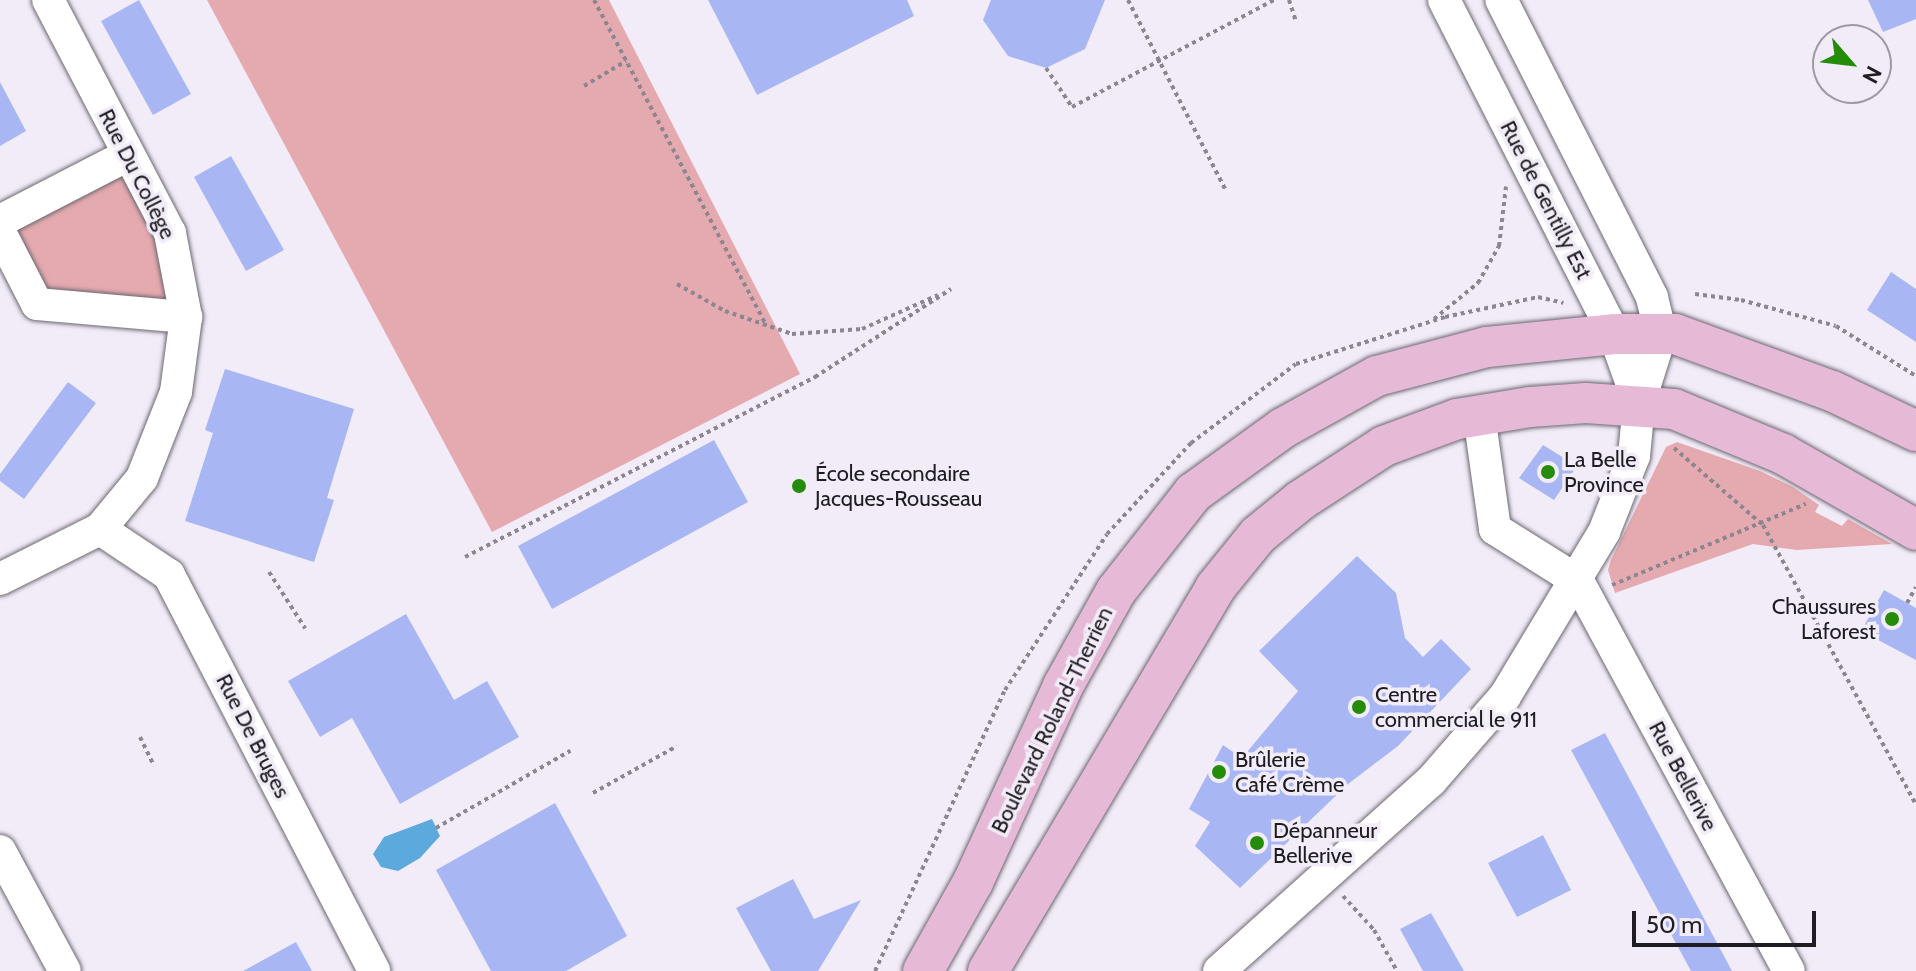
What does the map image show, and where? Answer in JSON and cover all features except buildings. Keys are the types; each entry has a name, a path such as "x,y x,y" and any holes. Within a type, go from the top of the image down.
{"main road":[{"name":"Boulevard Roland-Therrien","path":"923,971 1116,591 1193,493 1283,428 1377,376 1487,347 1614,334 1661,334 1762,363 1916,431"},
{"path":"995,964 1215,588 1258,535 1301,500 1384,446 1479,415 1586,403 1639,404 1674,409 1783,454 1916,530"}],"street":[{"name":"Rue Du Collège","path":"48,0 170,233 186,317 176,392 142,478 100,529"},
{"path":"1450,12 1507,2 1652,297 1661,334"},
{"name":"Rue de Gentilly Est","path":"1450,12 1614,334 1639,404"},
{"path":"0,221 128,155"},
{"path":"0,232 37,304 186,317"},
{"name":"Rue de Gentilly Est","path":"1219,971 1431,781 1505,696 1578,581 1634,456 1639,404 1661,334"},
{"path":"1479,415 1495,529 1578,581"},
{"path":"0,579 100,529"},
{"name":"Rue De Bruges","path":"100,529 169,575 374,971"},
{"name":"Rue Bellerive","path":"1578,581 1789,971"},
{"path":"0,851 65,971"}],"path":[{"path":"594,0 766,325"},
{"path":"1128,0 1226,191"},
{"path":"1046,68 1072,107 1274,0"},
{"path":"1289,0 1296,22"},
{"path":"584,86 626,61"},
{"path":"1431,321 1478,283 1499,246 1506,180"},
{"path":"465,557 815,377 951,289 862,329 792,334 725,311 677,284"},
{"path":"1695,294 1755,303 1836,326 1916,376"},
{"path":"1674,448 1763,525 1916,804"},
{"path":"1578,581 1618,586 1763,525 1841,487"},
{"path":"269,572 305,628"},
{"path":"1907,603 1916,587"},
{"path":"140,737 154,766"},
{"path":"593,793 677,746"},
{"path":"436,828 570,751"},
{"path":"1325,876 1374,930 1397,971"}],"shaded area":[{"path":"207,0 609,0 800,374 492,532"},
{"path":"128,155 186,317 37,304 0,221"},
{"path":"1677,442 1760,471 1793,487 1819,505 1815,512 1842,526 1848,519 1892,544 1797,550 1753,544 1615,593 1608,570 1611,560 1666,447"}],"water":[{"path":"432,819 440,836 420,858 398,871 381,867 373,854 384,837"}],"place":[{"name":"La Belle Province","path":"1548,472"},
{"name":"École secondaire Jacques-Rousseau","path":"799,486"},
{"name":"Chaussures Laforest","path":"1892,619"},
{"name":"Centre commercial le 911","path":"1359,707"},
{"name":"Brûlerie Café Crème","path":"1219,772"},
{"name":"Dépanneur Bellerive","path":"1257,843"}]}
